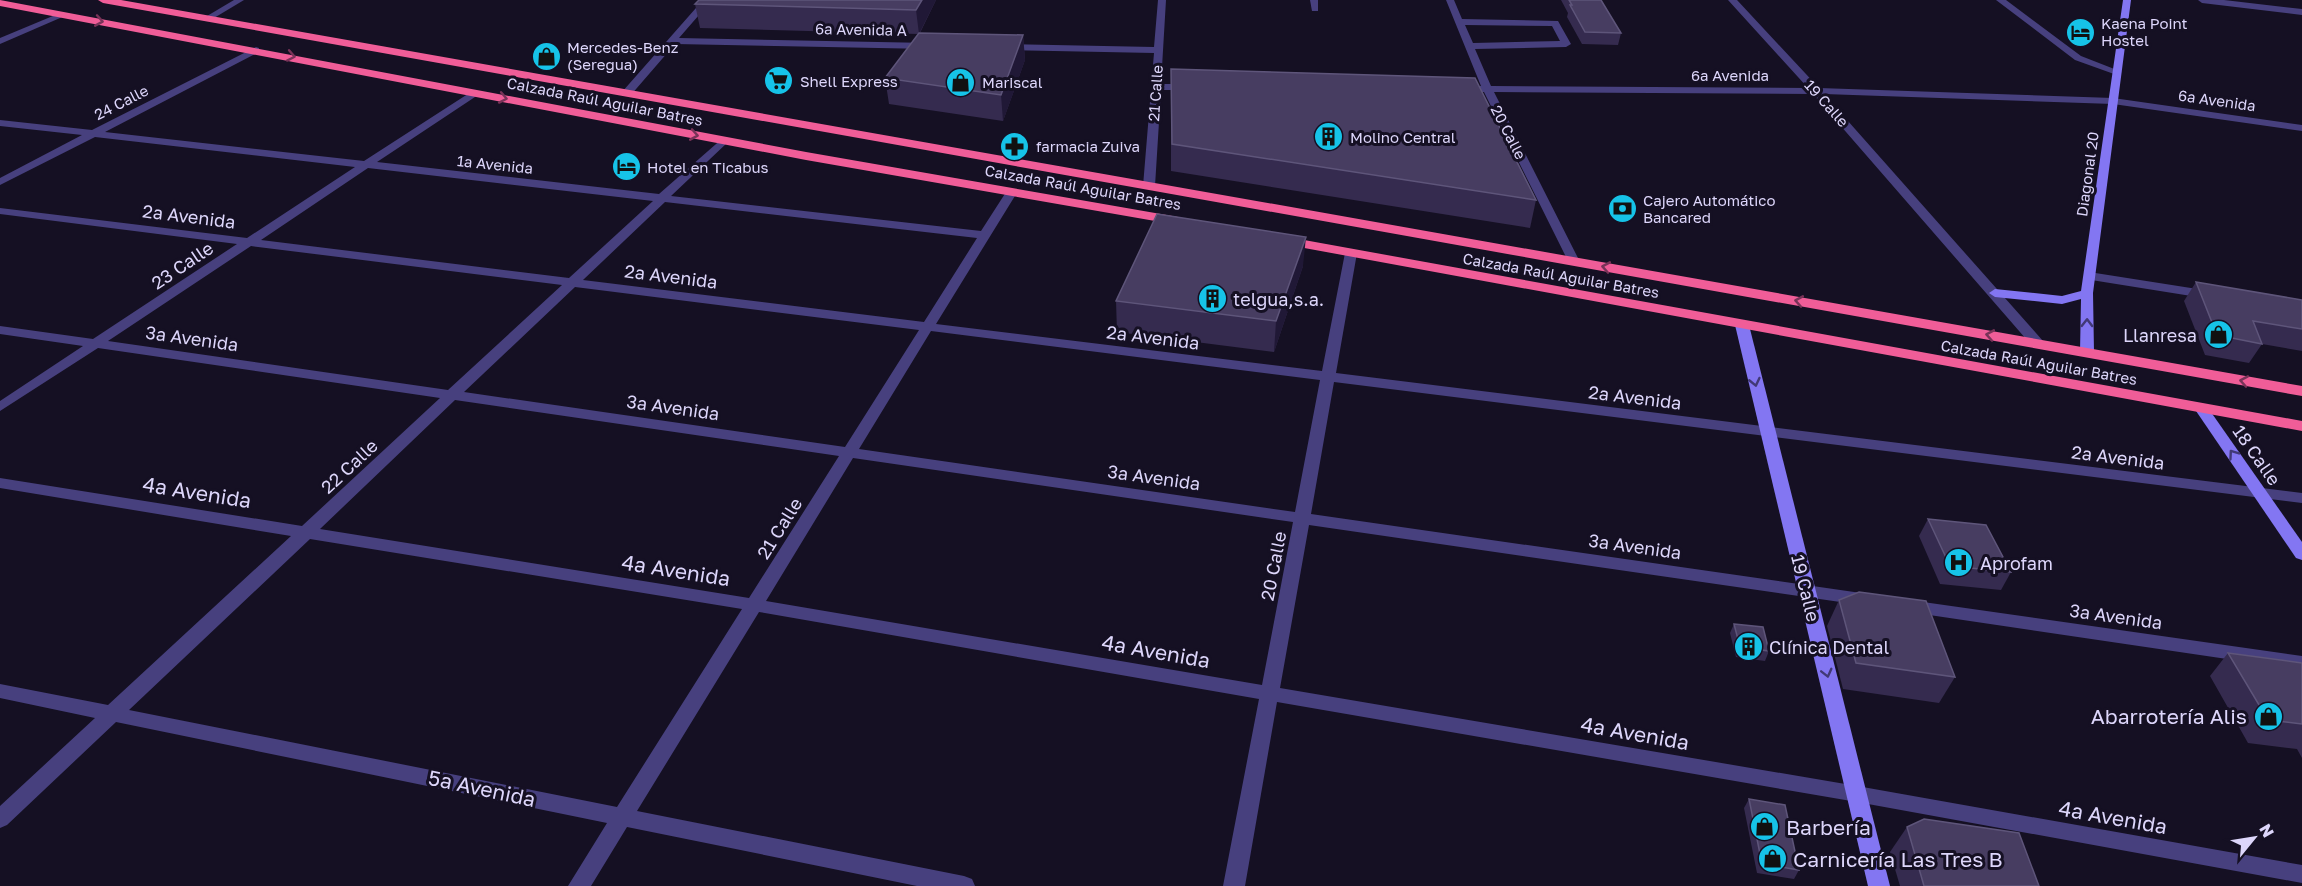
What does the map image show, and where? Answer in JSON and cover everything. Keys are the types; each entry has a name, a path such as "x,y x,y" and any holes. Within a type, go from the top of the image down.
{"highway":[{"name":"Calzada Raúl Aguilar Batres","path":"103,0 2302,391"},
{"name":"Calzada Raúl Aguilar Batres","path":"0,3 724,140 1198,225"},
{"name":"Calzada Raúl Aguilar Batres","path":"1269,238 2302,426"}],"street":[{"path":"206,19 240,0"},
{"path":"626,93 708,0"},
{"name":"21 Calle","path":"1149,186 1162,0"},
{"name":"20 Calle","path":"1450,0 1487,89 1574,262"},
{"name":"19 Calle","path":"1732,0 1816,91 2038,344"},
{"path":"2000,0 2078,58 2117,72"},
{"name":"Diagonal 20","path":"2087,352 2087,293 2127,0"},
{"path":"2202,0 2302,12"},
{"path":"2291,11 2302,23"},
{"path":"0,41 63,15"},
{"path":"1461,22 1555,23 1566,44 1471,46"},
{"name":"6a Avenida A","path":"672,41 946,46"},
{"path":"991,47 1158,50"},
{"name":"24 Calle","path":"0,182 256,50"},
{"path":"1155,87 1203,87"},
{"name":"6a Avenida","path":"1451,89 1816,91 2113,101 2302,128"},
{"name":"23 Calle","path":"0,407 474,93"},
{"name":"1a Avenida","path":"0,123 986,235"},
{"name":"22 Calle","path":"0,819 724,140"},
{"name":"21 Calle","path":"579,886 1012,191"},
{"name":"2a Avenida","path":"0,211 2302,498"},
{"name":"20 Calle","path":"1234,886 1351,253"},
{"path":"2089,276 2219,297"},
{"path":"1995,293 2062,300 2087,293"},
{"name":"19 Calle","path":"1742,325 1879,886"},
{"name":"3a Avenida","path":"0,330 2302,663"},
{"name":"18 Calle","path":"2201,408 2302,554"},
{"name":"4a Avenida","path":"0,483 754,605 1857,794 2302,874"},
{"name":"5a Avenida","path":"0,691 964,886"}],"building":[{"path":"699,0 922,0 916,10 695,4"},
{"path":"1569,0 1601,0 1621,33 1585,32"},
{"path":"919,33 1023,35 1001,95 885,78"},
{"name":"Molino Central","path":"1171,69 1475,78 1536,200 1172,144"},
{"name":"telgua,s.a.","path":"1157,214 1306,237 1276,321 1116,301"},
{"path":"2196,282 2302,300 2302,329 2253,321 2262,344 2217,335"},
{"path":"1928,519 1986,525 2011,572 1950,566"},
{"path":"1859,592 1926,601 1955,677 1856,663 1839,600"},
{"path":"1734,624 1763,627 1769,651 1740,647"},
{"path":"2228,653 2302,663 2302,724 2268,720"},
{"path":"1749,799 1785,805 1799,870 1762,864"},
{"path":"1924,819 2019,833 2039,886 1924,886 1907,827"}],"place":[{"name":"Kaena Point Hostel","path":"2080,32"},
{"name":"Mercedes-Benz (Seregua)","path":"546,56"},
{"name":"Shell Express","path":"779,81"},
{"name":"Mariscal","path":"961,82"},
{"name":"Molino Central","path":"1329,137"},
{"name":"farmacia Zuiva","path":"1015,146"},
{"name":"Hotel en Ticabus","path":"626,167"},
{"name":"Cajero Automático Bancared","path":"1622,209"},
{"name":"telgua,s.a.","path":"1212,299"},
{"name":"Llanresa","path":"2218,335"},
{"name":"Aprofam","path":"1959,563"},
{"name":"Clínica Dental","path":"1748,647"},
{"name":"Abarrotería Alis","path":"2268,716"},
{"name":"Barbería","path":"1765,827"},
{"name":"Carnicería Las Tres B","path":"1772,859"}]}
